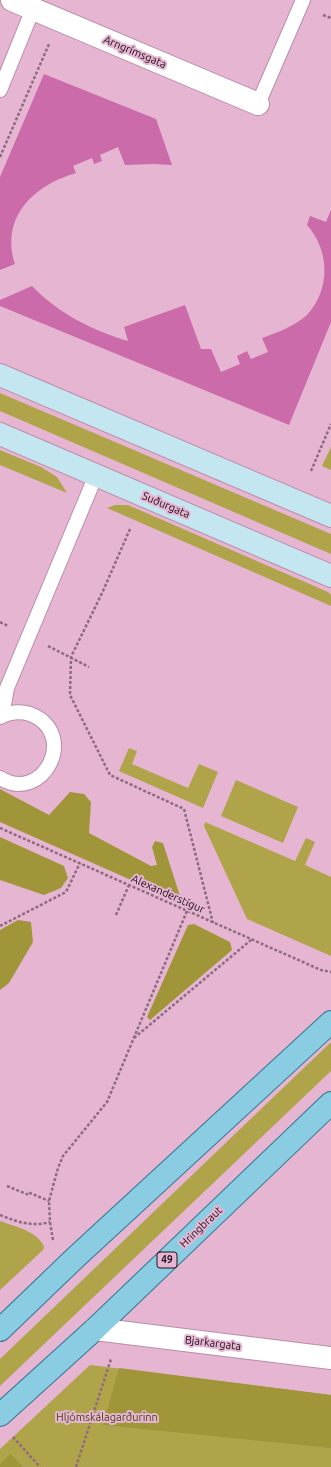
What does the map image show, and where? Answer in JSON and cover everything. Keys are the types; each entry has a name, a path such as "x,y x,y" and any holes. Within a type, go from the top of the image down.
{"main road":[{"path":"0,374 331,516"},
{"name":"Suðurgata","path":"0,434 331,576"},
{"path":"0,1330 76,1257 331,1022"},
{"name":"Hringbraut","path":"0,1415 95,1329 331,1103"}],"street":[{"name":"Arngrímsgata","path":"12,0 258,104"},
{"name":"Bjarkargata","path":"95,1329 331,1358"}],"lane":[{"path":"258,104 303,0"},
{"path":"0,90 33,9"},
{"path":"1,717 7,688 96,475"},
{"path":"0,778 16,784 28,783 39,778 48,769 53,758 54,746 52,735 46,724 36,717 25,713 13,712 1,717"}],"path":[{"path":"323,15 331,18"},
{"path":"0,156 60,20"},
{"path":"310,471 331,424"},
{"path":"130,528 104,591 71,657 70,695 110,775 184,809 213,923"},
{"name":"Alexanderstígur","path":"0,828 251,940 321,970 331,972"},
{"path":"0,926 66,892 80,863"},
{"path":"116,915 129,885"},
{"path":"54,1246 50,1222 49,1201 54,1180 63,1156 107,1102 187,911"},
{"path":"134,1038 251,940"},
{"path":"7,1186 49,1201"},
{"path":"0,1215 14,1221 31,1225 50,1222"},
{"path":"76,1467 111,1360"},
{"path":"11,1435 40,1467"}],"green space":[{"path":"0,393 331,534 331,554 0,411"},
{"path":"331,447 331,470 322,466"},
{"path":"0,450 41,467 57,477 67,493 0,465"},
{"path":"115,505 128,505 328,592 331,595 331,606 107,508"},
{"path":"129,748 137,751 132,764 188,788 199,764 218,772 203,808 119,771"},
{"path":"236,780 298,807 283,843 221,816"},
{"path":"0,789 49,815 70,792 84,794 91,802 89,833 151,866 157,865 152,847 155,841 163,843 180,896 174,899 0,822"},
{"path":"205,822 295,861 306,838 315,842 305,865 331,877 331,956 247,919 204,826"},
{"path":"0,837 64,866 68,878 61,888 44,895 0,880"},
{"path":"18,920 31,922 33,942 9,983 0,990 0,930"},
{"path":"194,924 230,942 232,950 150,1020 147,1017 188,925"},
{"path":"331,1042 331,1071 0,1386 0,1359"},
{"path":"0,1221 19,1227 36,1236 44,1246 43,1250 0,1290"},
{"name":"Hljómskálagarðurinn","path":"90,1365 331,1395 331,1467 0,1467 0,1449"},
{"path":"119,1368 331,1395 331,1448 103,1425"},
{"path":"11,1454 23,1467 0,1467 0,1464"}],"shaded area":[{"path":"44,74 156,119 172,165 125,165 118,147 100,155 102,161 94,164 92,158 73,166 76,173 61,178 47,186 34,195 24,205 12,232 12,247 15,264 0,270 0,177"},
{"path":"331,210 331,322 289,425 0,306 0,300 32,286 53,305 77,320 102,332 128,341 124,327 185,305 201,349 211,349 221,372 240,364 237,356 247,351 251,359 268,352 262,338 296,323 306,316 314,306 320,294 323,283 323,258 315,235 307,225 310,216 326,222"}]}
